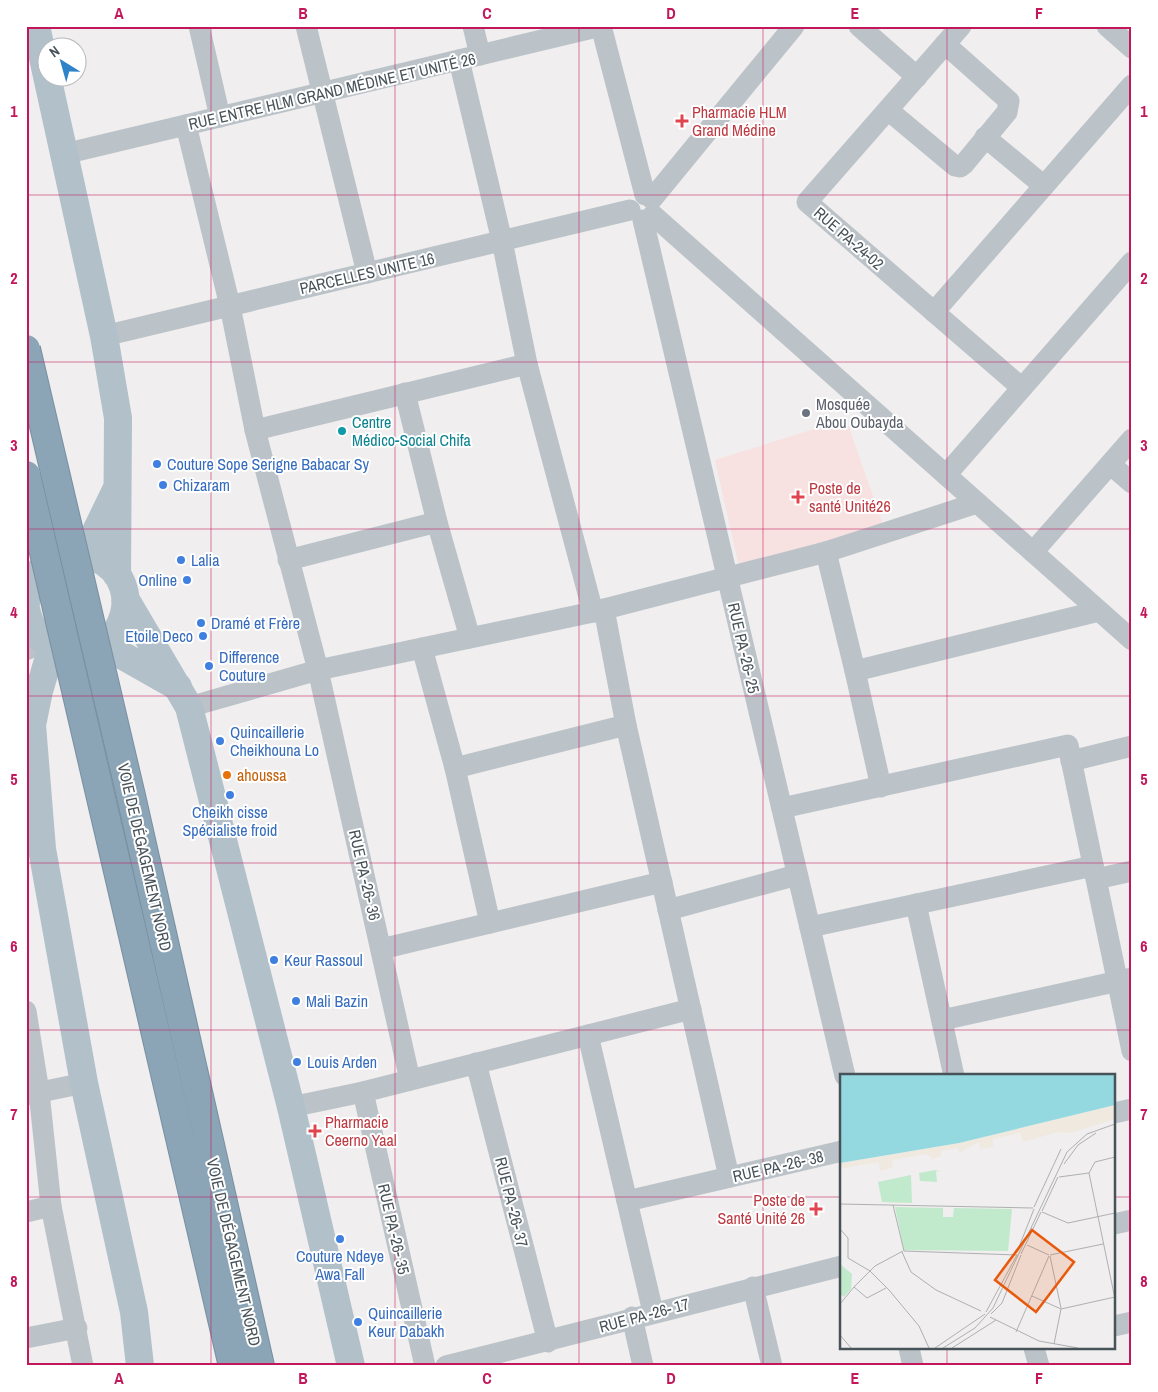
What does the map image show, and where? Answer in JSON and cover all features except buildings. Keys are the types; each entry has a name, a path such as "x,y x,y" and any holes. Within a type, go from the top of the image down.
{"highway":[{"name":"VOIE DE DÉGAGEMENT NORD","path":"26,349 131,796 260,1366"},
{"name":"VOIE DE DÉGAGEMENT NORD","path":"26,474 233,1366"}],"main road":[{"path":"32,725 92,649 114,636 121,625 122,587 118,418 104,336 36,26"},
{"path":"85,554 119,484"},
{"path":"26,603 29,581 59,557 85,554 108,566 185,697 290,1107 351,1366"},
{"path":"26,609 40,646 32,685 32,725 42,849 84,1082 134,1312 140,1366"},
{"path":"40,646 67,653 92,649 185,697"}],"street":[{"path":"199,26 220,117"},
{"path":"306,26 367,273"},
{"path":"473,26 480,55"},
{"name":"RUE ENTRE HLM GRAND MÉDINE ET UNITÉ 26","path":"64,154 601,26"},
{"name":"RUE PA -26- 25","path":"601,26 844,1074"},
{"path":"794,26 644,208 1132,640"},
{"path":"859,26 917,77"},
{"name":"RUE PA-24-02","path":"961,26 807,202 1022,388"},
{"path":"1107,26 1132,48"},
{"path":"888,110 955,166 960,167 964,164 1007,112 1009,101 945,44"},
{"path":"459,60 502,241 527,364 599,610 729,1177"},
{"path":"934,312 1132,85"},
{"name":"RUE PA -26- 36","path":"186,126 230,306 255,430 318,670 410,1080"},
{"path":"985,138 1044,186"},
{"name":"PARCELLES UNITE 16","path":"104,336 644,208"},
{"path":"946,475 1132,262"},
{"path":"255,430 527,364"},
{"path":"405,393 437,522 470,638"},
{"path":"1033,552 1132,439"},
{"path":"1110,464 1132,483"},
{"path":"185,697 599,610 826,552 977,503"},
{"path":"288,560 437,522"},
{"path":"826,552 880,787"},
{"path":"855,672 1099,611"},
{"path":"422,648 455,768 490,923"},
{"path":"455,768 626,725"},
{"path":"782,808 1068,746 1094,873 1124,979 1132,1051"},
{"path":"1071,761 1132,746"},
{"path":"810,927 916,904 1094,873 1132,872"},
{"path":"668,910 797,875"},
{"path":"381,949 662,882"},
{"path":"916,904 954,1074"},
{"path":"942,1020 1124,979"},
{"path":"290,1107 363,1092 691,1009"},
{"path":"26,1011 33,1093 52,1206 83,1366"},
{"path":"588,1035 654,1312"},
{"name":"RUE PA -26- 37","path":"476,1063 548,1342"},
{"path":"33,1093 84,1082"},
{"name":"RUE PA -26- 35","path":"363,1092 425,1366"},
{"path":"1116,1113 1132,1109"},
{"name":"RUE PA -26- 38","path":"627,1202 840,1150"},
{"path":"26,1212 52,1206"},
{"path":"1116,1224 1132,1220"},
{"name":"RUE PA -26- 17","path":"446,1366 478,1362 632,1317 840,1266"},
{"path":"753,1287 772,1366"},
{"path":"632,1317 643,1366"},
{"path":"1116,1326 1132,1322"},
{"path":"26,1338 77,1328"},
{"path":"909,1350 913,1366"},
{"path":"1035,1350 1039,1366"}],"shaded area":[{"name":"Poste de santé Unité26","path":"846,419 886,533 740,571 715,460"}],"place":[{"name":"Pharmacie HLM Grand Médine","path":"682,121"},
{"name":"Mosquée Abou Oubayda","path":"806,413"},
{"name":"Centre Médico-Social Chifa","path":"342,431"},
{"name":"Couture Sope Serigne Babacar Sy","path":"157,464"},
{"name":"Chizaram","path":"163,485"},
{"name":"Poste de santé Unité26","path":"798,497"},
{"name":"Lalia","path":"181,560"},
{"name":"Online","path":"187,580"},
{"name":"Dramé et Frère","path":"201,623"},
{"name":"Etoile Deco","path":"203,636"},
{"name":"Difference Couture","path":"209,666"},
{"name":"Quincaillerie Cheikhouna Lo","path":"220,741"},
{"name":"ahoussa","path":"227,775"},
{"name":"Cheikh cisse Spécialiste froid","path":"230,795"},
{"name":"Keur Rassoul","path":"274,960"},
{"name":"Mali Bazin","path":"296,1001"},
{"name":"Louis Arden","path":"297,1062"},
{"name":"Pharmacie Ceerno Yaal","path":"315,1131"},
{"name":"Poste de Santé Unité 26","path":"816,1209"},
{"name":"Couture Ndeye Awa Fall","path":"340,1239"},
{"name":"Quincaillerie Keur Dabakh","path":"358,1322"}]}
